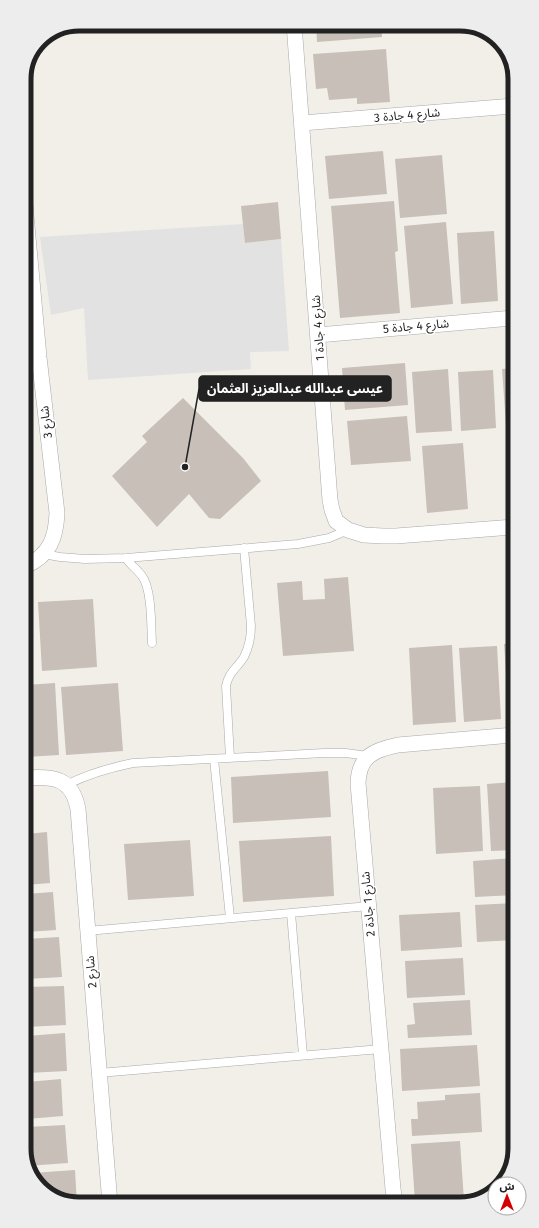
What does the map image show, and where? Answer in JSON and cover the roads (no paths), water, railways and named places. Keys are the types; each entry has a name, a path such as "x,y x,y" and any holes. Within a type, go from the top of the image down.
{"street":[{"name":"شارع 4 جادة 1","path":"295,31 331,505 336,521 348,530 364,535 383,536 508,527"},
{"name":"شارع 4 جادة 3","path":"302,123 508,106"},
{"name":"شارع 4 جادة 5","path":"318,335 508,318"},
{"name":"شارع 3","path":"31,336 32,357 57,513 56,532 53,541 40,558 31,563"},
{"path":"368,756 375,751 398,744 508,736"},
{"name":"شارع 1 جادة 2","path":"368,756 360,768 358,783 394,1197"},
{"path":"31,778 50,778 58,780 66,785"},
{"name":"شارع 2","path":"66,785 73,792 78,809 109,1197"}],"lane":[{"path":"43,554 85,559 126,558 303,543 329,538 348,530"},
{"path":"230,758 226,686 227,679 244,657 251,638 244,548"},
{"path":"126,558 129,563 143,576 146,585 149,597 152,643"},
{"path":"66,785 86,775 110,768 133,764 324,753 346,753 368,756"},
{"path":"214,759 230,918"},
{"path":"87,931 369,906"},
{"path":"291,913 303,1056"},
{"path":"99,1073 381,1049"}],"place":[{"name":"عيسى عبدالله عبدالعزيز العثمان","path":"185,467"}]}
